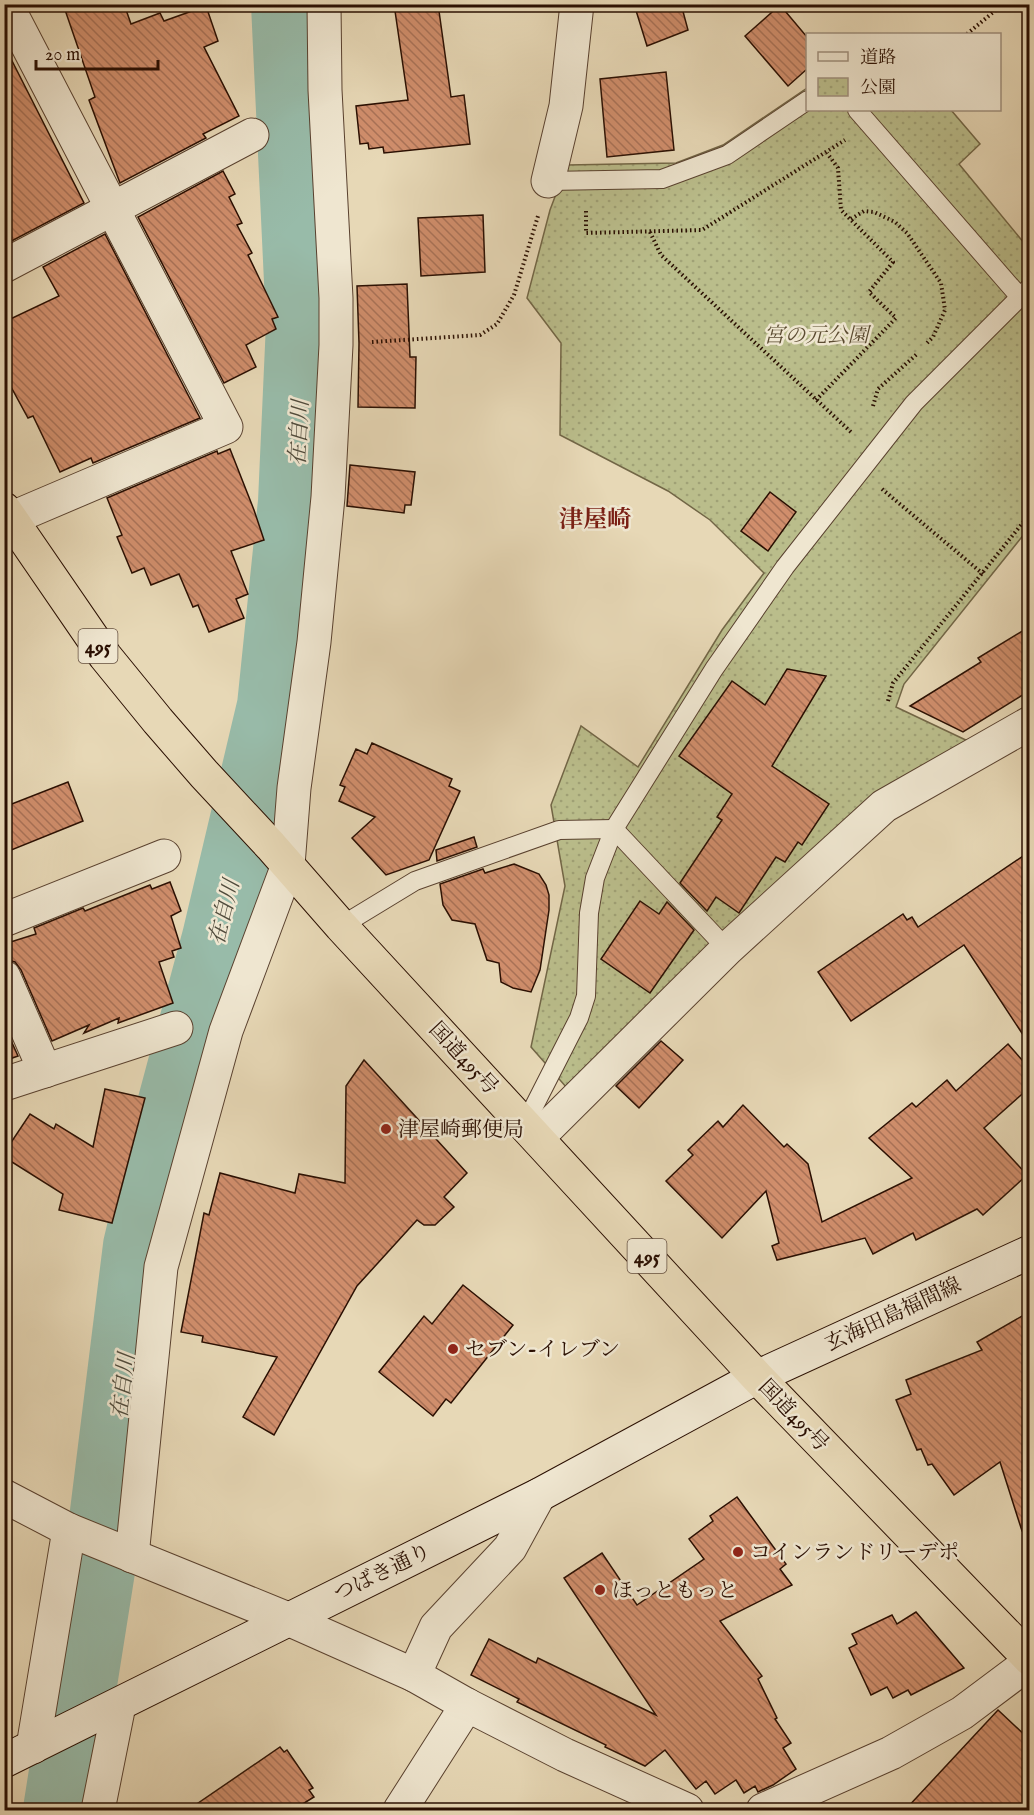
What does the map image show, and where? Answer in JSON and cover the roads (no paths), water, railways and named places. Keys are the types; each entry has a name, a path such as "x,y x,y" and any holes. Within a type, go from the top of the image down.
{"highway":[{"name":"国道495号","path":"6,519 105,656 204,774 757,1377 1029,1661"}],"street":[{"path":"6,4 226,427 6,519"},
{"path":"124,1553 161,1267 226,1031 280,856 294,788 314,642 328,497 336,345 336,298 325,90 324,4"},
{"path":"548,181 566,106 577,4"},
{"path":"4,266 252,135"},
{"path":"531,1131 885,806 1029,723"},
{"path":"4,920 164,856"},
{"path":"4,977 45,1071"},
{"path":"4,1084 176,1028"},
{"name":"玄海田島福間線","path":"757,1377 1029,1252"},
{"name":"つばき通り","path":"4,1761 539,1495 757,1377"},
{"path":"414,1675 436,1627 510,1548 539,1495"},
{"path":"4,1496 77,1534 288,1619 414,1675 565,1755 687,1810"},
{"path":"41,1743 77,1534"},
{"path":"763,1810 891,1753 962,1713 1029,1661"},
{"path":"400,1810 467,1705"},
{"path":"98,1810 107,1711"}],"lane":[{"path":"548,181 662,179 727,155 806,100"},
{"path":"531,1131 579,1018 586,996 589,913 595,878 614,829 714,669 785,567 914,403 1024,292 859,111"},
{"path":"341,926 415,881 559,830 614,829 727,949"}],"waterway":[{"name":"在自川","path":"60,1810 106,1520 140,1246 168,1128 219,938 274,706 295,502 303,324 288,4"}],"place":[{"name":"津屋崎郵便局","path":"386,1129"},
{"name":"セブン-イレブン","path":"453,1349"},
{"name":"コインランドリーデポ","path":"738,1552"},
{"name":"ほっともっと","path":"600,1590"}],"district":[{"name":"津屋崎","path":"595,519"}],"park label":[{"name":"宮の元公園","path":"816,335"}]}
